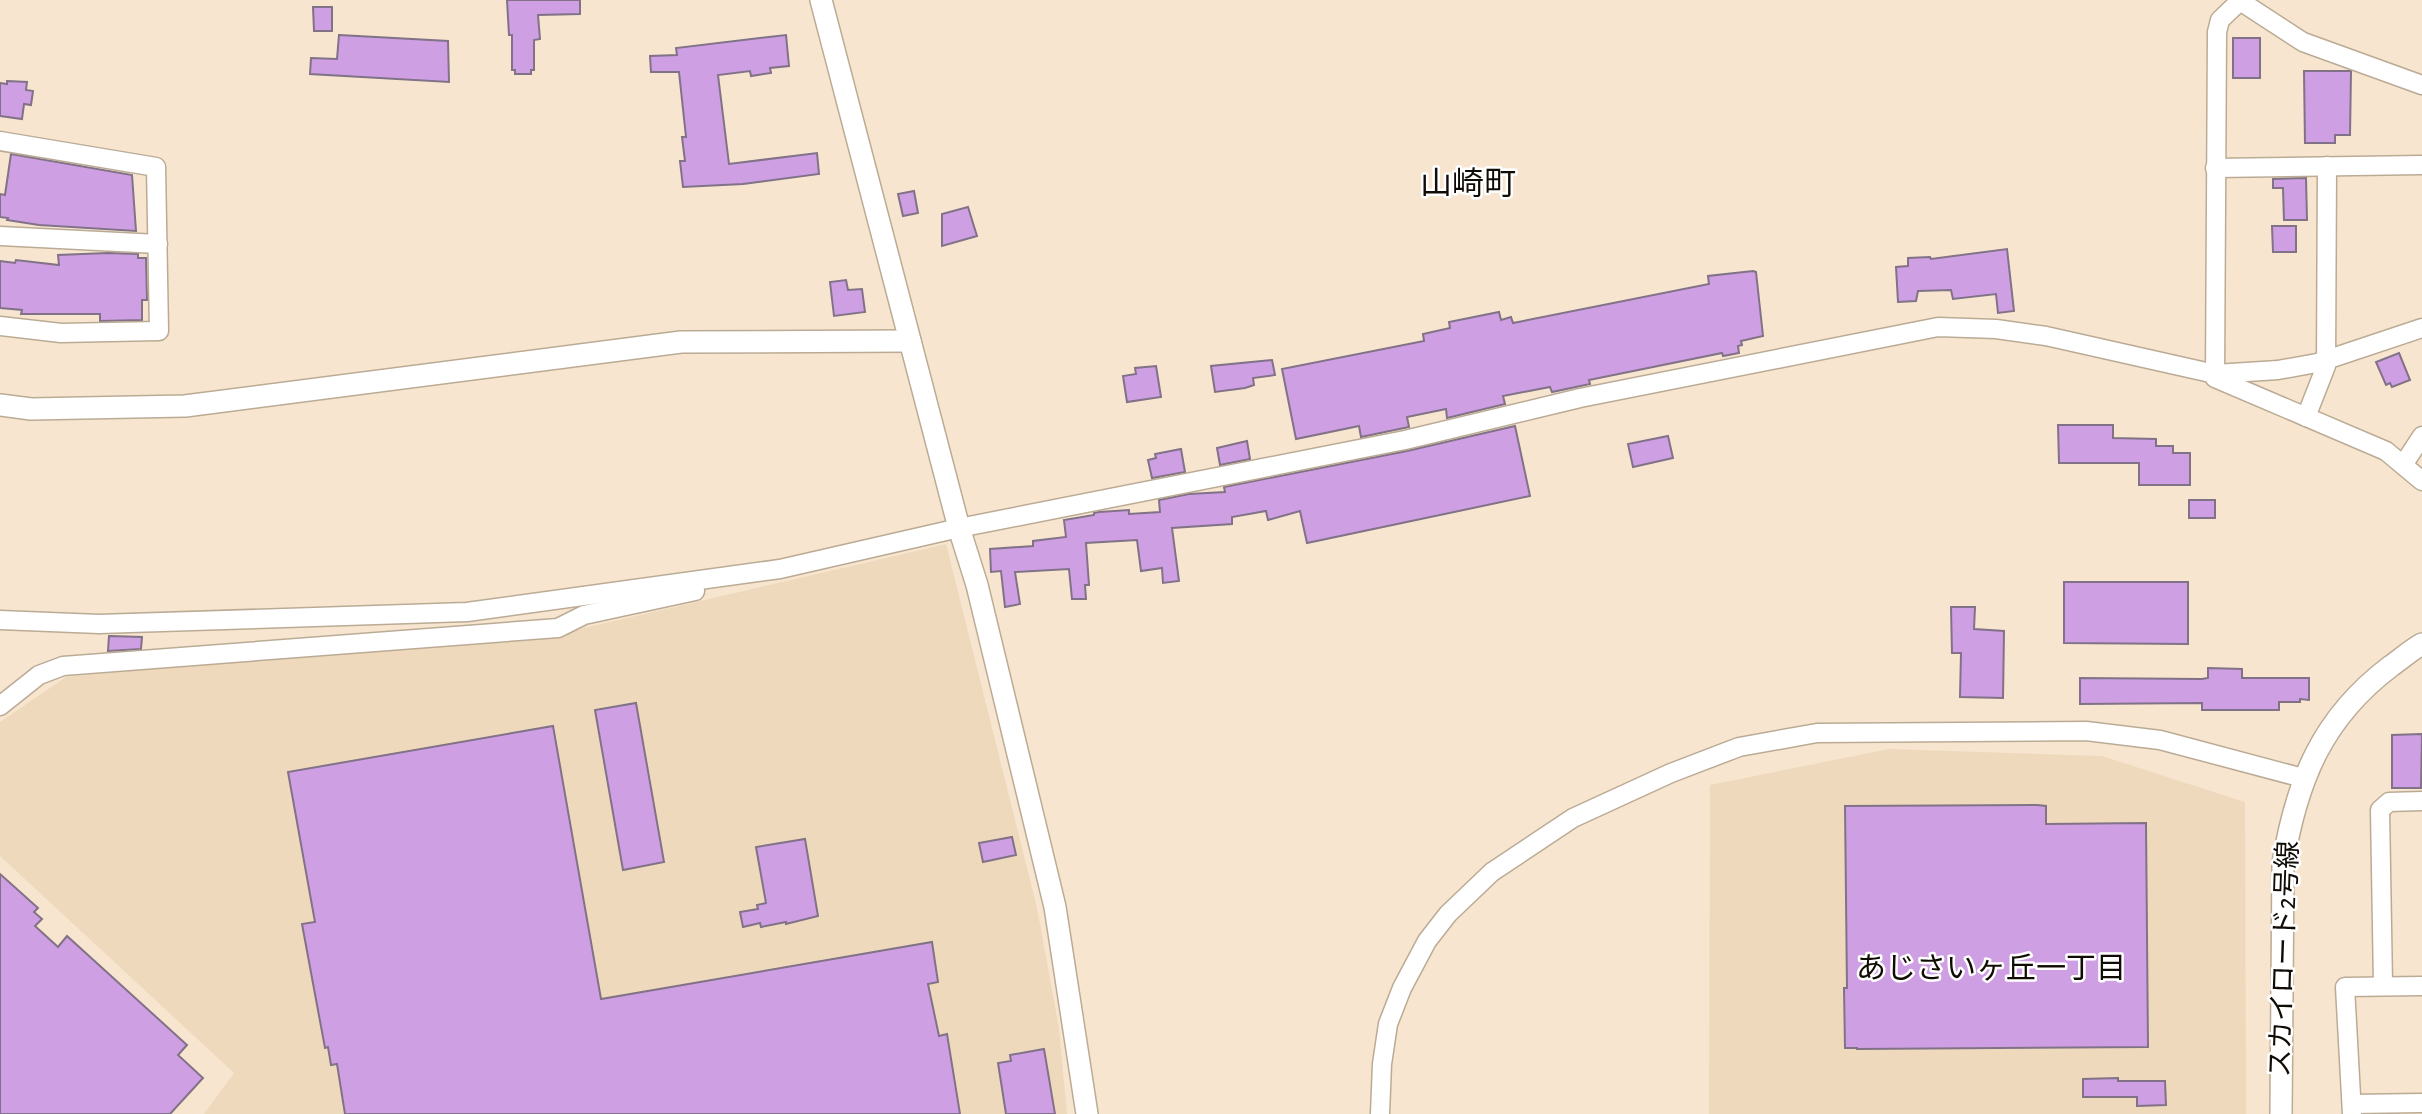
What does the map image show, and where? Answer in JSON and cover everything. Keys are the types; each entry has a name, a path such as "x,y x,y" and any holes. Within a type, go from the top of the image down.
{"street":[{"path":"821,0 958,528 977,585 1055,906 1087,1114"},
{"path":"2422,85 2303,42 2239,1 2220,19 2217,32 2216,378 2386,451 2422,481"},
{"path":"0,141 156,167 159,331 61,333 0,326"},
{"path":"2216,168 2422,165"},
{"path":"2306,416 2326,366 2327,166"},
{"path":"0,236 158,244"},
{"path":"0,620 100,624 467,612 780,569 958,528 1405,440 1580,398 1938,327 1996,329 2046,335 2215,374 2278,370 2326,360 2422,328"},
{"path":"0,405 31,408 186,406 681,342 910,341"},
{"path":"2403,465 2422,436"},
{"path":"0,706 39,675 63,666 558,628 584,615 714,587 754,572"},
{"name":"スカイロード2号線","path":"2281,1114 2283,863 2303,778 2332,725 2350,702 2367,684 2422,645"},
{"path":"1380,1114 1382,1064 1388,1024 1402,988 1427,941 1448,914 1492,872 1573,818 1671,773 1740,747 1817,733 2086,731 2160,740 2303,778"},
{"path":"2383,985 2380,810 2389,802 2422,801"},
{"path":"2422,986 2345,987 2352,1109 2422,1103"}],"shaded area":[{"path":"946,544 1037,908 1059,1028 1067,1114 204,1114 234,1073 0,856 0,722 66,677 571,631"},
{"path":"1889,749 2102,756 2245,802 2246,1114 1709,1114 1710,785"}],"building":[{"path":"507,0 580,0 580,14 538,15 540,39 534,40 534,70 531,70 531,74 515,74 515,70 512,70 512,35 509,35"},
{"path":"313,7 332,7 332,31 314,31"},
{"path":"339,35 448,41 449,82 310,74 311,58 337,59"},
{"path":"786,35 789,66 770,68 771,73 751,76 750,71 718,75 729,164 817,153 819,174 743,184 683,187 680,161 685,161 682,137 686,137 679,72 651,72 650,56 677,55 676,48"},
{"path":"2233,38 2260,38 2260,78 2233,78"},
{"path":"2304,71 2351,71 2350,135 2335,135 2335,143 2305,143"},
{"path":"7,81 27,82 26,90 33,91 31,105 24,104 22,119 0,116 0,83 7,84"},
{"path":"11,154 132,175 136,231 39,225 0,217 0,194 5,195"},
{"path":"2306,178 2307,220 2284,220 2283,188 2273,188 2273,179"},
{"path":"914,191 918,213 903,216 898,194"},
{"path":"968,207 977,236 942,246 942,214"},
{"path":"2272,226 2296,226 2296,252 2273,252"},
{"path":"2007,249 2014,311 1998,313 1996,294 1953,299 1951,290 1918,291 1916,301 1898,302 1896,267 1908,266 1908,258 1931,259"},
{"path":"138,254 138,258 146,258 147,300 142,300 142,320 100,321 100,314 21,314 22,310 0,308 0,261 59,265 58,255"},
{"path":"1756,272 1763,336 1741,341 1742,345 1738,346 1739,353 1723,356 1722,353 1589,380 1590,384 1552,392 1550,387 1503,396 1505,404 1447,418 1446,409 1407,417 1409,427 1361,437 1359,426 1296,439 1282,369 1424,341 1423,334 1450,328 1449,322 1499,312 1501,320 1511,317 1513,323 1709,284 1708,276"},
{"path":"846,280 848,290 862,289 865,312 834,316 830,282"},
{"path":"2399,353 2410,380 2392,387 2390,383 2386,385 2376,362"},
{"path":"1272,360 1275,375 1253,378 1254,385 1245,388 1215,392 1211,366"},
{"path":"1156,366 1161,397 1127,402 1123,376 1136,374 1135,368"},
{"path":"2058,425 2113,425 2113,438 2156,439 2156,446 2173,446 2173,453 2190,453 2190,485 2139,485 2139,463 2059,463"},
{"path":"1515,426 1530,496 1307,543 1300,511 1268,520 1266,511 1232,517 1232,524 1172,528 1179,581 1163,583 1162,568 1141,571 1137,540 1086,543 1089,585 1085,585 1086,599 1072,599 1069,569 1015,572 1020,604 1005,607 1001,571 991,572 990,549 1033,546 1033,541 1066,537 1064,520 1099,512 1160,512 1159,500 1189,494 1225,492 1224,487 1407,451"},
{"path":"1668,436 1673,458 1633,467 1628,444"},
{"path":"1247,441 1250,459 1220,465 1217,448"},
{"path":"1181,449 1185,472 1152,478 1148,460 1156,458 1155,454"},
{"path":"2189,500 2215,500 2215,518 2189,518"},
{"path":"2064,582 2188,582 2188,644 2064,643"},
{"path":"1951,607 1975,607 1974,629 2004,631 2003,698 1960,697 1961,653 1952,653"},
{"path":"109,636 142,637 141,649 108,651"},
{"path":"2208,668 2242,669 2242,678 2309,678 2309,700 2279,702 2279,710 2202,710 2202,703 2080,704 2080,678 2202,679 2208,678"},
{"path":"636,703 664,862 623,870 595,710"},
{"path":"553,726 601,999 932,942 938,982 928,984 939,1036 947,1034 960,1114 345,1114 337,1064 331,1065 328,1047 325,1048 302,924 315,922 288,772"},
{"path":"2422,734 2421,788 2392,788 2392,735"},
{"path":"1845,806 2046,806 2046,824 2146,823 2148,1047 1845,1048"},
{"path":"1012,837 1016,855 983,862 979,843"},
{"path":"805,839 818,916 786,924 761,927 760,923 743,927 740,912 758,909 757,905 766,903 756,847"},
{"path":"0,874 38,908 34,912 42,919 35,926 58,947 67,936 187,1045 178,1055 203,1078 170,1114 0,1114"},
{"path":"1044,1049 1055,1114 1006,1114 998,1063 1011,1061 1010,1055"},
{"path":"2118,1078 2118,1081 2165,1081 2166,1105 2137,1106 2137,1097 2083,1097 2083,1079"}],"district":[{"name":"山崎町","path":"1468,184"},
{"name":"あじさいヶ丘一丁目","path":"1991,969"}]}
